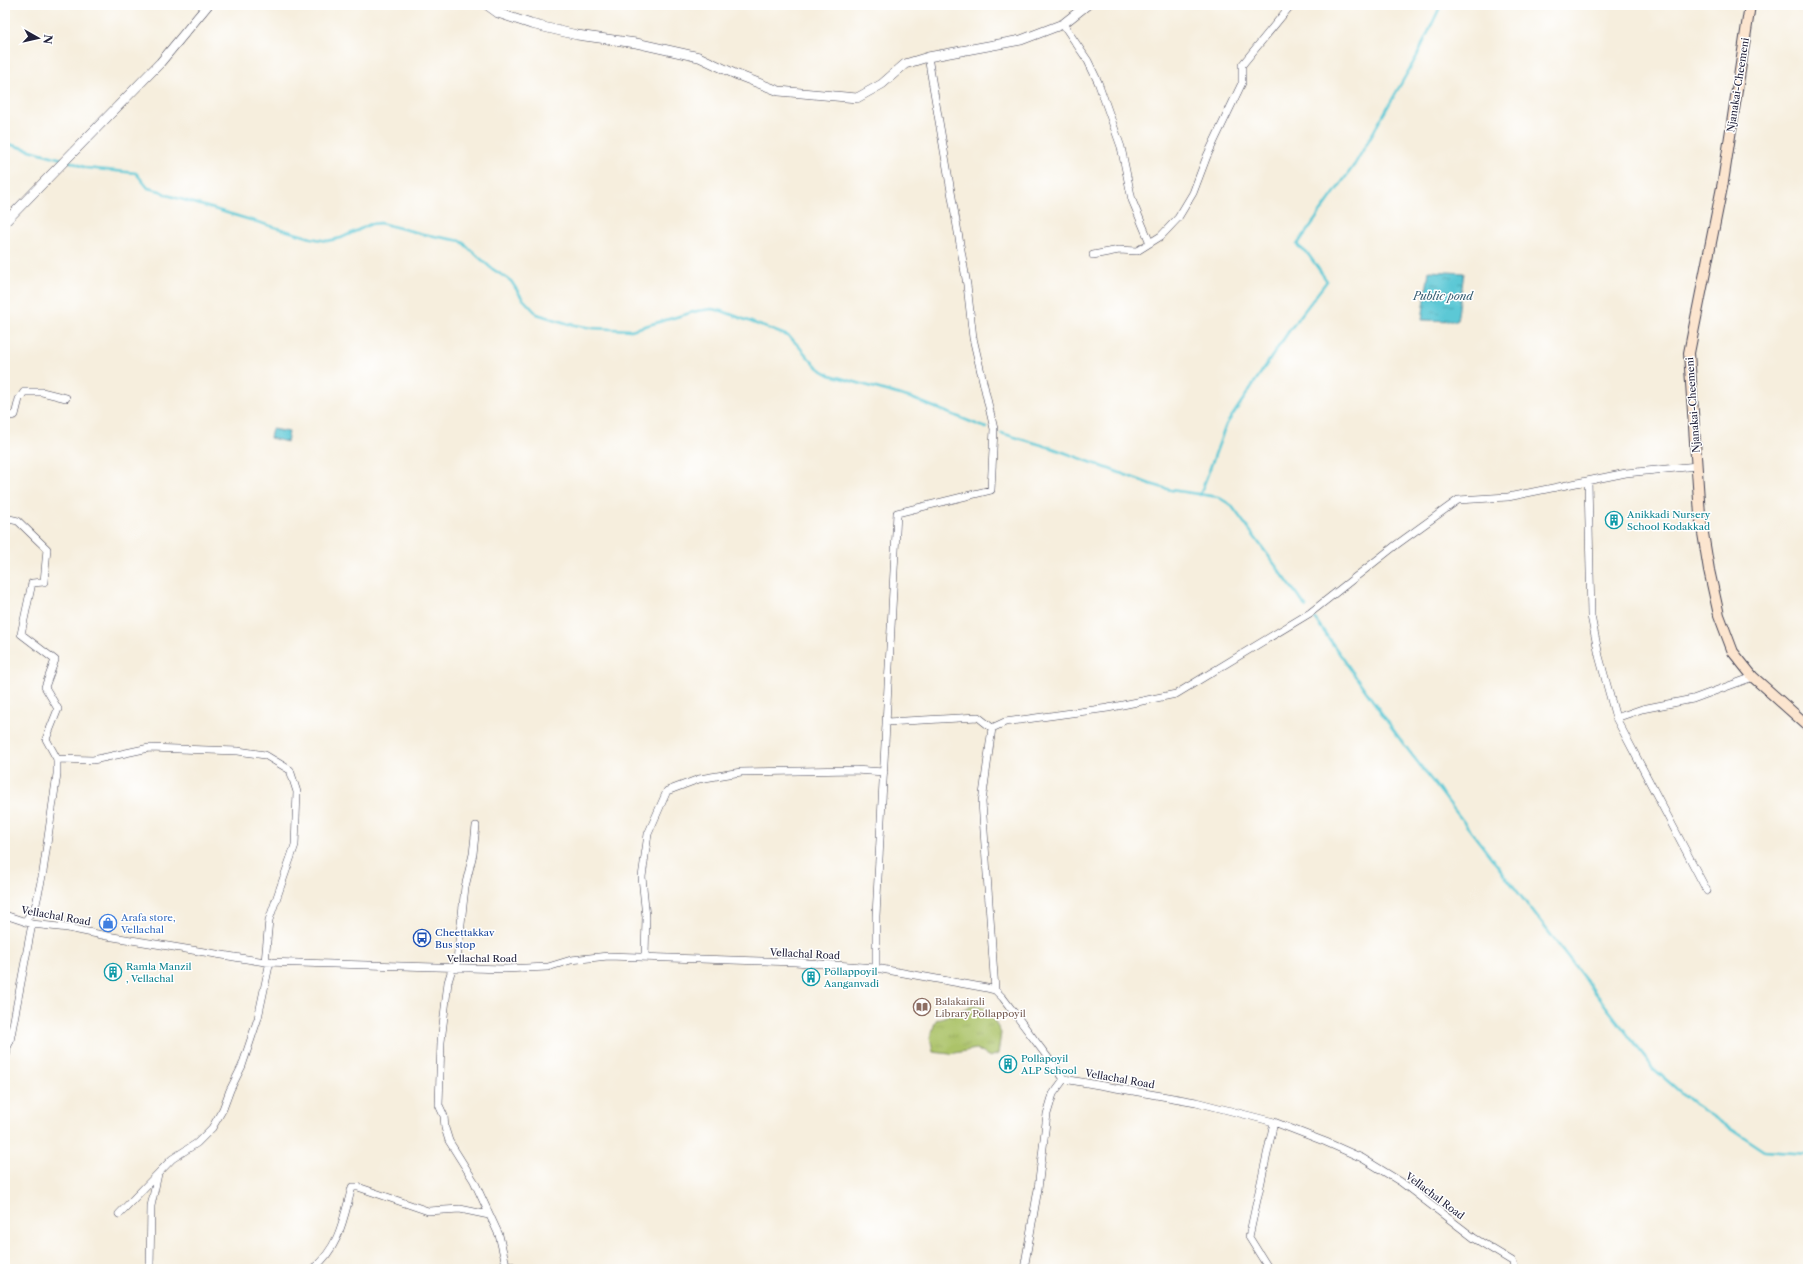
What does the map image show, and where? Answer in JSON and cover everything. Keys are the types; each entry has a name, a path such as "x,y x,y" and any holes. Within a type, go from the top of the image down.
{"main road":[{"name":"Njanakai-Cheemeni","path":"1750,5 1723,182 1689,353 1700,515 1709,570 1719,615 1733,652 1753,677 1808,726"}],"street":[{"path":"5,222 60,167 72,151 160,63 208,5"},
{"path":"487,5 498,13 539,26 577,35 636,43 699,57 735,74 779,91 857,98 882,84 905,64 928,57 1021,40 1063,24 1087,5"},
{"path":"1093,255 1119,250 1137,251 1161,236 1178,218 1193,193 1207,156 1242,82 1242,65 1291,5"},
{"path":"1063,24 1088,61 1098,82 1121,147 1132,200 1150,243"},
{"path":"876,968 896,513 991,490 994,429 973,338 967,286 928,57"},
{"path":"5,417 15,415 19,400 24,392 42,392 66,398"},
{"path":"992,728 1005,722 1108,708 1176,694 1310,613 1396,545 1458,500 1508,497 1634,472 1697,466"},
{"path":"1588,481 1591,616 1599,656 1616,718 1707,890"},
{"path":"5,518 18,521 47,548 44,582 32,583 21,634 55,660 45,687 58,709 46,739 57,759 57,774 43,872 36,904 25,922"},
{"path":"1616,718 1642,709 1693,699 1753,677"},
{"path":"886,722 978,717 992,728"},
{"path":"992,728 982,802 995,990 1003,998 1064,1079 1052,1094 1047,1114 1038,1189 1024,1269"},
{"path":"57,759 93,760 149,748 238,751 265,755 290,770 297,792 295,845 269,920 268,962 256,1024 242,1066 230,1090 223,1109 212,1128 197,1143 172,1159 120,1214"},
{"path":"645,957 646,917 642,877 648,834 667,791 699,779 741,772 848,770 884,772"},
{"path":"476,826 473,854 465,887 454,969 448,982 440,1042 439,1105 444,1116 445,1128 449,1141 474,1181 499,1235 507,1266 519,1269"},
{"name":"Vellachal Road","path":"5,915 32,924 68,928 107,936 268,962 454,969 548,967 571,960 608,956 795,962 876,968 995,990"},
{"path":"5,1061 32,924"},
{"name":"Vellachal Road","path":"1064,1079 1196,1102 1274,1122 1362,1158 1401,1182 1474,1238 1512,1260 1516,1269"},
{"path":"1269,1269 1249,1237 1274,1122"},
{"path":"150,1269 151,1206 158,1173"},
{"path":"313,1269 327,1256 337,1240 352,1188 358,1187 428,1211 460,1209 489,1215"}],"green space":[{"path":"974,1005 987,1008 1001,1033 998,1054 990,1057 976,1049 950,1054 933,1052 930,1037 936,1020"}],"water":[{"name":"Public pond","path":"1429,271 1464,273 1457,321 1422,320"},
{"path":"272,429 289,432 287,442 270,438"}],"waterway":[{"path":"1200,495 1226,425 1289,331 1327,281 1308,254 1297,245 1355,164 1417,56 1441,5"},
{"path":"5,143 62,159"},
{"path":"69,161 86,168 136,173 148,188 311,238 327,241 341,238 371,224 380,223 423,234 461,241 491,268 511,281 522,298 537,314 569,324 593,328 631,330 697,311 712,309 722,311 788,336 817,367 830,375 911,398 986,428"},
{"path":"1001,433 1052,448 1150,484 1171,490 1218,497 1231,505 1306,607"},
{"path":"1315,619 1402,742 1655,1070 1694,1104 1765,1151 1808,1154"}],"place":[{"name":"Anikkadi Nursery School Kodakkad","path":"1614,520"},
{"name":"Arafa store, Vellachal","path":"108,923"},
{"name":"Cheettakkav Bus stop","path":"422,938"},
{"name":"Ramla Manzil , Vellachal","path":"113,972"},
{"name":"Pollappoyil Aanganvadi","path":"811,977"},
{"name":"Balakairali Library Pollappoyil","path":"922,1007"},
{"name":"Pollapoyil ALP School","path":"1008,1064"}]}
